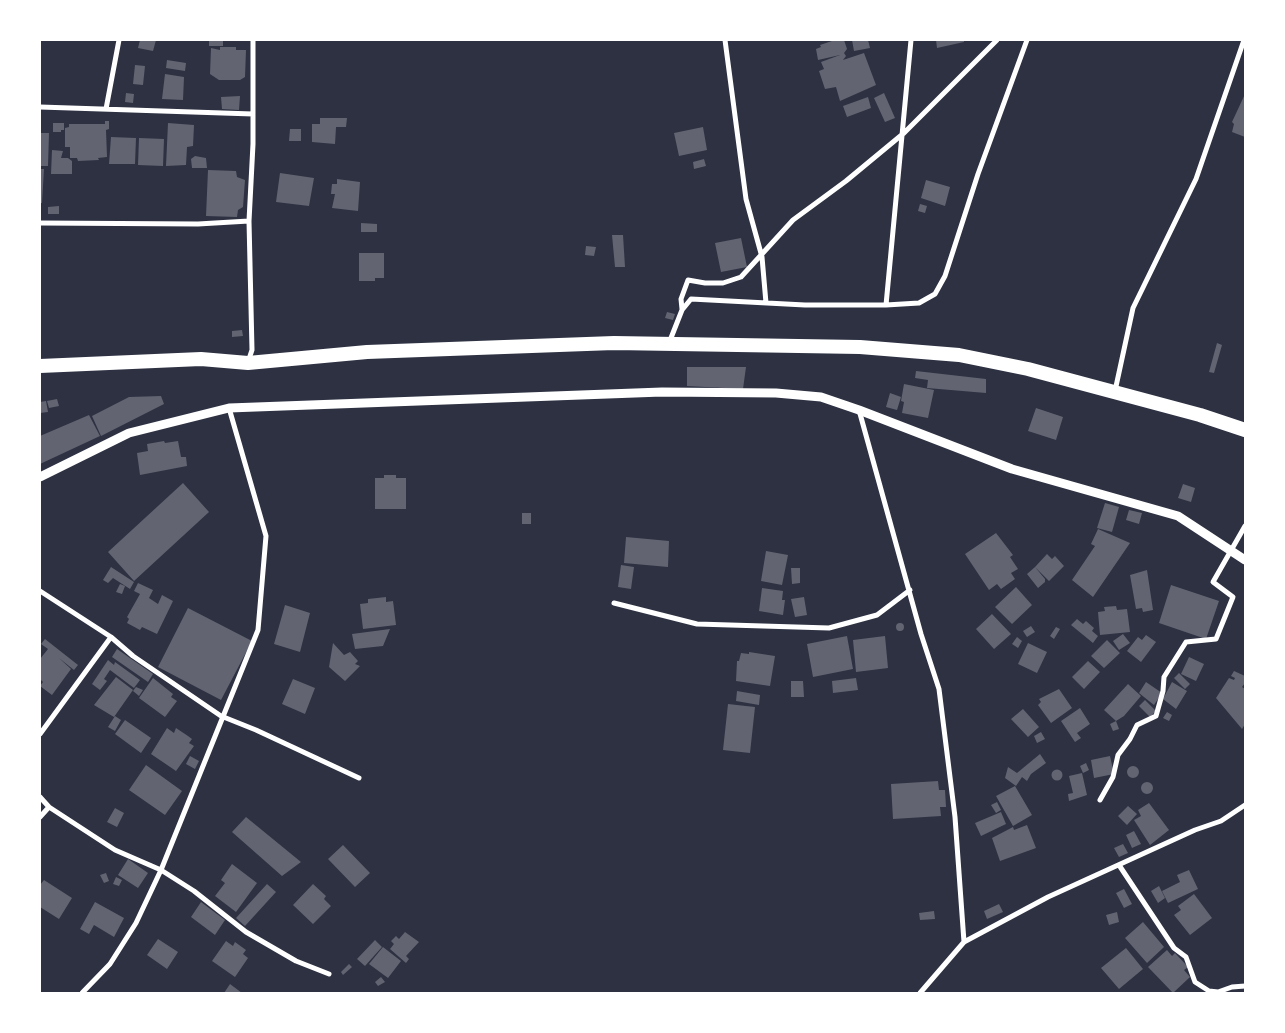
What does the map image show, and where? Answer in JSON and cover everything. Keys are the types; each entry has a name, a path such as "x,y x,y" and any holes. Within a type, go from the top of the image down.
{"highway":[{"path":"40,366 201,359 248,363 368,352 614,342 860,347 958,355 1028,369 1200,415 1245,430"}],"street":[{"path":"106,109 119,40"},
{"path":"248,363 252,350 249,221 253,114 253,40"},
{"path":"725,40 746,199 762,257 766,303"},
{"path":"886,305 904,133 911,40"},
{"path":"682,310 681,299 688,280 705,283 724,283 741,277 762,257 793,220 846,181 904,133 997,40"},
{"path":"669,344 682,310 691,299 805,306 886,305 919,303 935,294 945,276 978,174 1027,40"},
{"path":"1115,392 1134,308 1196,179 1244,40"},
{"path":"40,107 253,114"},
{"path":"40,222 198,224 249,221"},
{"path":"40,477 129,433 229,408 672,392 776,393 812,396 859,410 1012,469 1178,516 1245,560"},
{"path":"82,993 115,956 136,923 161,870 221,716 258,630 266,536 229,408"},
{"path":"859,410 921,634 940,689 955,817 964,942"},
{"path":"1100,800 1114,777 1118,755 1130,739 1137,725 1156,716 1164,691 1164,677 1186,642 1216,639 1233,598 1213,582 1245,526"},
{"path":"614,602 697,624 828,628 877,615 910,590"},
{"path":"40,591 111,637 134,656 221,716 256,730 359,778"},
{"path":"40,734 111,637"},
{"path":"40,797 49,807 115,850 161,870 194,890 246,932 296,961 329,974"},
{"path":"920,993 964,942 1048,897 1195,830 1221,821 1245,805"},
{"path":"40,818 49,807"},
{"path":"1119,865 1174,948 1186,957 1195,982 1209,991 1218,992 1232,987 1245,986"}],"building":[{"path":"140,40 156,40 153,51 138,48"},
{"path":"209,40 223,40 223,46 209,46"},
{"path":"835,40 844,40 847,49 843,60 864,53 876,85 840,101 836,87 825,89 819,71 824,69 821,62 840,55 818,60 816,49 821,47 820,45"},
{"path":"852,40 868,40 870,48 854,51"},
{"path":"936,40 964,40 964,42 937,48"},
{"path":"220,47 236,47 236,50 246,50 245,77 240,80 219,80 210,74 211,48 220,50"},
{"path":"167,60 186,63 185,71 166,68"},
{"path":"135,65 145,66 143,85 133,84"},
{"path":"165,74 184,77 183,100 162,99"},
{"path":"126,93 134,94 133,103 125,102"},
{"path":"884,93 895,118 885,122 874,98"},
{"path":"1245,94 1245,137 1232,132 1234,124 1232,122"},
{"path":"240,96 239,110 222,109 221,97"},
{"path":"868,97 871,108 847,117 843,106"},
{"path":"320,118 347,118 346,127 336,127 335,144 312,142 312,124 320,124"},
{"path":"105,121 109,121 109,129 106,130 107,157 98,158 99,160 78,161 77,158 70,158 70,147 65,147 65,128 69,127 69,124 105,124"},
{"path":"53,123 64,123 64,130 53,132"},
{"path":"168,123 194,125 193,146 187,147 186,165 166,166"},
{"path":"703,127 707,150 679,156 674,133"},
{"path":"290,129 301,129 301,141 289,141"},
{"path":"40,133 49,133 48,166 40,166"},
{"path":"111,137 136,138 135,164 109,164"},
{"path":"139,138 164,139 163,166 138,165"},
{"path":"52,150 63,151 61,158 68,158 72,161 72,174 51,174"},
{"path":"195,156 206,158 207,168 192,168 191,159"},
{"path":"704,159 706,166 694,169 693,162"},
{"path":"40,169 44,169 42,203 40,203"},
{"path":"208,170 236,171 237,177 245,180 243,207 238,210 237,217 206,216"},
{"path":"280,173 314,178 309,206 276,202"},
{"path":"337,179 360,182 358,211 332,208 335,194 331,194 332,184 337,184"},
{"path":"926,180 950,187 945,206 921,198"},
{"path":"920,204 927,206 925,213 918,211"},
{"path":"59,206 59,214 48,214 48,207"},
{"path":"361,223 377,224 377,232 361,232"},
{"path":"612,235 623,235 625,267 615,267"},
{"path":"741,238 747,267 721,272 715,243"},
{"path":"586,246 596,247 594,256 585,255"},
{"path":"359,253 384,253 384,278 375,278 375,281 359,281"},
{"path":"667,312 675,314 673,320 665,318"},
{"path":"242,330 243,336 232,337 232,331"},
{"path":"1217,343 1222,345 1214,373 1209,372"},
{"path":"687,367 746,367 743,389 687,386"},
{"path":"916,371 986,379 986,393 927,388 928,380 915,378"},
{"path":"904,384 934,390 928,418 902,413 904,402 901,401"},
{"path":"890,393 901,397 897,410 886,407"},
{"path":"161,396 164,404 101,436 92,416 129,397"},
{"path":"57,399 59,406 49,408 47,401"},
{"path":"46,401 48,412 40,413 40,402"},
{"path":"1036,408 1063,417 1056,440 1028,431"},
{"path":"89,415 100,436 40,464 40,436"},
{"path":"164,441 165,443 178,441 181,457 186,457 187,466 140,475 137,453 148,451 147,444"},
{"path":"384,475 396,475 396,478 406,478 406,509 375,509 375,478 384,478"},
{"path":"183,483 209,512 134,581 108,552"},
{"path":"1183,484 1195,488 1191,502 1178,498"},
{"path":"1105,503 1119,507 1112,532 1097,528"},
{"path":"1129,510 1142,513 1139,524 1126,520"},
{"path":"522,513 531,513 531,524 522,524"},
{"path":"1098,529 1130,543 1093,597 1072,580 1095,546 1091,544"},
{"path":"996,533 1013,555 1010,557 1018,569 1011,573 1015,579 1001,589 997,584 989,590 965,554"},
{"path":"626,537 669,541 668,567 624,563"},
{"path":"766,551 788,555 782,585 761,581"},
{"path":"1047,554 1052,559 1055,556 1064,566 1049,581 1035,567"},
{"path":"621,565 634,567 631,589 618,587"},
{"path":"111,567 134,582 130,589 113,578 108,583 103,580"},
{"path":"1035,567 1045,579 1045,582 1038,588 1027,574"},
{"path":"791,568 800,568 800,583 792,584"},
{"path":"1147,570 1153,610 1143,612 1142,608 1136,609 1130,575"},
{"path":"138,583 153,590 149,598 158,604 162,595 173,601 157,634 142,627 140,630 127,623 129,619 127,617 140,594 134,591"},
{"path":"120,584 125,586 122,594 116,592"},
{"path":"1171,585 1219,601 1206,639 1159,623"},
{"path":"1016,587 1032,605 1012,624 995,607"},
{"path":"762,588 783,591 782,600 785,600 783,615 759,611"},
{"path":"386,597 386,602 393,601 396,625 363,629 360,604 368,603 368,599"},
{"path":"804,597 807,615 795,617 791,599"},
{"path":"285,605 310,613 300,652 274,644"},
{"path":"1116,606 1117,610 1127,609 1130,632 1100,635 1098,612 1105,611 1104,607"},
{"path":"188,608 252,641 221,700 158,667"},
{"path":"992,614 1011,634 994,649 976,629"},
{"path":"1077,619 1083,624 1086,621 1094,628 1092,631 1098,636 1093,643 1071,625"},
{"path":"900,623 904,627 900,631 896,627"},
{"path":"1031,626 1035,632 1027,637 1023,631"},
{"path":"1056,627 1060,629 1054,639 1050,636"},
{"path":"390,629 383,646 355,649 352,634"},
{"path":"1123,634 1130,643 1119,650 1113,641"},
{"path":"1146,635 1156,642 1141,662 1127,651 1138,637 1142,640"},
{"path":"847,636 853,669 813,677 807,644"},
{"path":"885,636 888,668 856,672 853,640"},
{"path":"1017,637 1022,641 1018,648 1012,644"},
{"path":"45,639 78,665 74,670 59,658 71,669 52,695 40,686 43,682 40,679 40,659 48,649 41,644"},
{"path":"1107,640 1120,653 1104,668 1091,656"},
{"path":"333,643 344,655 350,652 358,661 355,664 360,666 345,681 329,667"},
{"path":"1028,643 1047,652 1037,673 1018,664"},
{"path":"117,649 153,674 148,682 112,657"},
{"path":"749,652 775,656 770,686 736,681 737,661 739,661 741,653 749,654"},
{"path":"1189,657 1204,664 1196,681 1181,674"},
{"path":"108,660 114,665 115,662 140,680 134,688 110,670 104,679 107,681 100,690 92,684"},
{"path":"1088,661 1100,672 1084,689 1072,677"},
{"path":"1234,671 1245,676 1245,683 1242,687 1245,689 1245,724 1242,729 1216,698 1229,678 1234,680 1235,678 1231,676"},
{"path":"1179,673 1190,684 1185,689 1174,678"},
{"path":"116,677 133,690 114,717 94,705"},
{"path":"153,678 173,694 171,697 177,701 165,717 139,698"},
{"path":"856,678 858,690 833,693 832,681"},
{"path":"293,679 315,688 305,714 282,704"},
{"path":"791,681 803,681 804,697 791,697"},
{"path":"1146,682 1162,693 1154,705 1139,693"},
{"path":"1172,682 1187,691 1176,709 1163,699"},
{"path":"1128,684 1141,696 1124,716 1116,721 1104,710"},
{"path":"136,687 143,690 139,696 133,691"},
{"path":"1059,689 1072,708 1051,723 1038,705 1041,702 1039,699"},
{"path":"737,691 760,695 759,705 736,701"},
{"path":"1145,700 1156,711 1150,717 1139,706"},
{"path":"728,704 755,707 750,753 723,750"},
{"path":"1080,708 1090,724 1077,733 1081,738 1075,742 1061,721"},
{"path":"1023,709 1039,727 1028,737 1011,719"},
{"path":"1167,712 1172,715 1169,721 1163,718"},
{"path":"115,716 121,720 115,731 108,727"},
{"path":"125,720 151,738 141,753 115,734"},
{"path":"1116,721 1119,729 1113,731 1110,724"},
{"path":"167,728 174,733 176,728 188,736 192,739 189,743 194,746 176,771 151,754"},
{"path":"1041,732 1045,739 1037,743 1034,736"},
{"path":"1040,754 1046,763 1031,774 1027,781 1022,777 1016,786 1005,778 1008,767 1017,773"},
{"path":"190,756 199,761 195,769 186,764"},
{"path":"1110,756 1114,774 1094,778 1091,760"},
{"path":"1086,763 1089,770 1083,773 1080,766"},
{"path":"146,765 182,791 165,815 129,790"},
{"path":"1133,766 1139,772 1133,778 1127,772"},
{"path":"1057,769 1063,775 1057,781 1051,775"},
{"path":"1082,773 1087,795 1069,801 1068,794 1073,793 1069,776"},
{"path":"938,781 939,790 945,790 946,807 940,807 941,816 893,819 891,784"},
{"path":"1145,782 1149,782 1153,788 1149,794 1145,794 1141,790 1141,786"},
{"path":"1015,786 1032,815 1013,826 996,796"},
{"path":"997,802 1001,810 996,813 991,805"},
{"path":"1149,803 1169,830 1150,845 1134,820 1141,816 1138,810"},
{"path":"1128,806 1137,814 1127,825 1118,816"},
{"path":"115,808 124,813 117,827 107,822"},
{"path":"1001,812 1006,824 981,836 975,823"},
{"path":"246,817 301,862 282,876 232,832"},
{"path":"1027,825 1036,848 1000,861 992,838 1013,827 1014,830"},
{"path":"1134,831 1141,844 1132,848 1126,835"},
{"path":"1123,844 1128,853 1119,857 1114,848"},
{"path":"343,845 370,873 355,887 328,859"},
{"path":"128,859 148,873 138,888 118,875"},
{"path":"232,864 257,883 236,912 215,896 225,883 221,880"},
{"path":"1189,870 1198,889 1168,903 1162,891 1180,882 1177,875"},
{"path":"106,873 109,881 104,883 100,875"},
{"path":"116,877 122,880 119,886 113,884"},
{"path":"44,880 72,898 59,919 40,907 40,885"},
{"path":"267,884 276,892 245,926 236,918"},
{"path":"313,884 326,896 324,899 331,906 313,924 293,905"},
{"path":"1159,886 1165,898 1158,903 1151,891"},
{"path":"1124,889 1132,904 1124,908 1116,893"},
{"path":"1194,894 1212,918 1190,935 1174,915 1181,910 1178,906"},
{"path":"95,902 124,918 114,937 94,925 89,934 80,929"},
{"path":"201,902 225,920 215,935 191,917"},
{"path":"999,904 1003,912 987,919 984,911"},
{"path":"934,911 935,919 920,920 919,913"},
{"path":"1117,912 1119,922 1109,925 1106,915"},
{"path":"1143,922 1164,947 1147,963 1125,938"},
{"path":"405,932 419,942 406,956 409,959 406,963 390,949 394,944 391,941 396,936 399,939"},
{"path":"158,939 178,952 167,969 147,955"},
{"path":"375,940 382,947 365,966 357,959"},
{"path":"226,941 233,946 235,942 246,950 243,954 248,958 235,977 212,961"},
{"path":"383,947 401,961 388,978 369,964"},
{"path":"1126,948 1143,969 1119,989 1101,968"},
{"path":"1167,950 1172,956 1175,953 1188,967 1184,970 1190,977 1173,993 1148,967"},
{"path":"349,964 352,967 343,975 341,972"},
{"path":"381,977 385,982 378,986 375,982"},
{"path":"230,984 242,993 224,993"}]}
